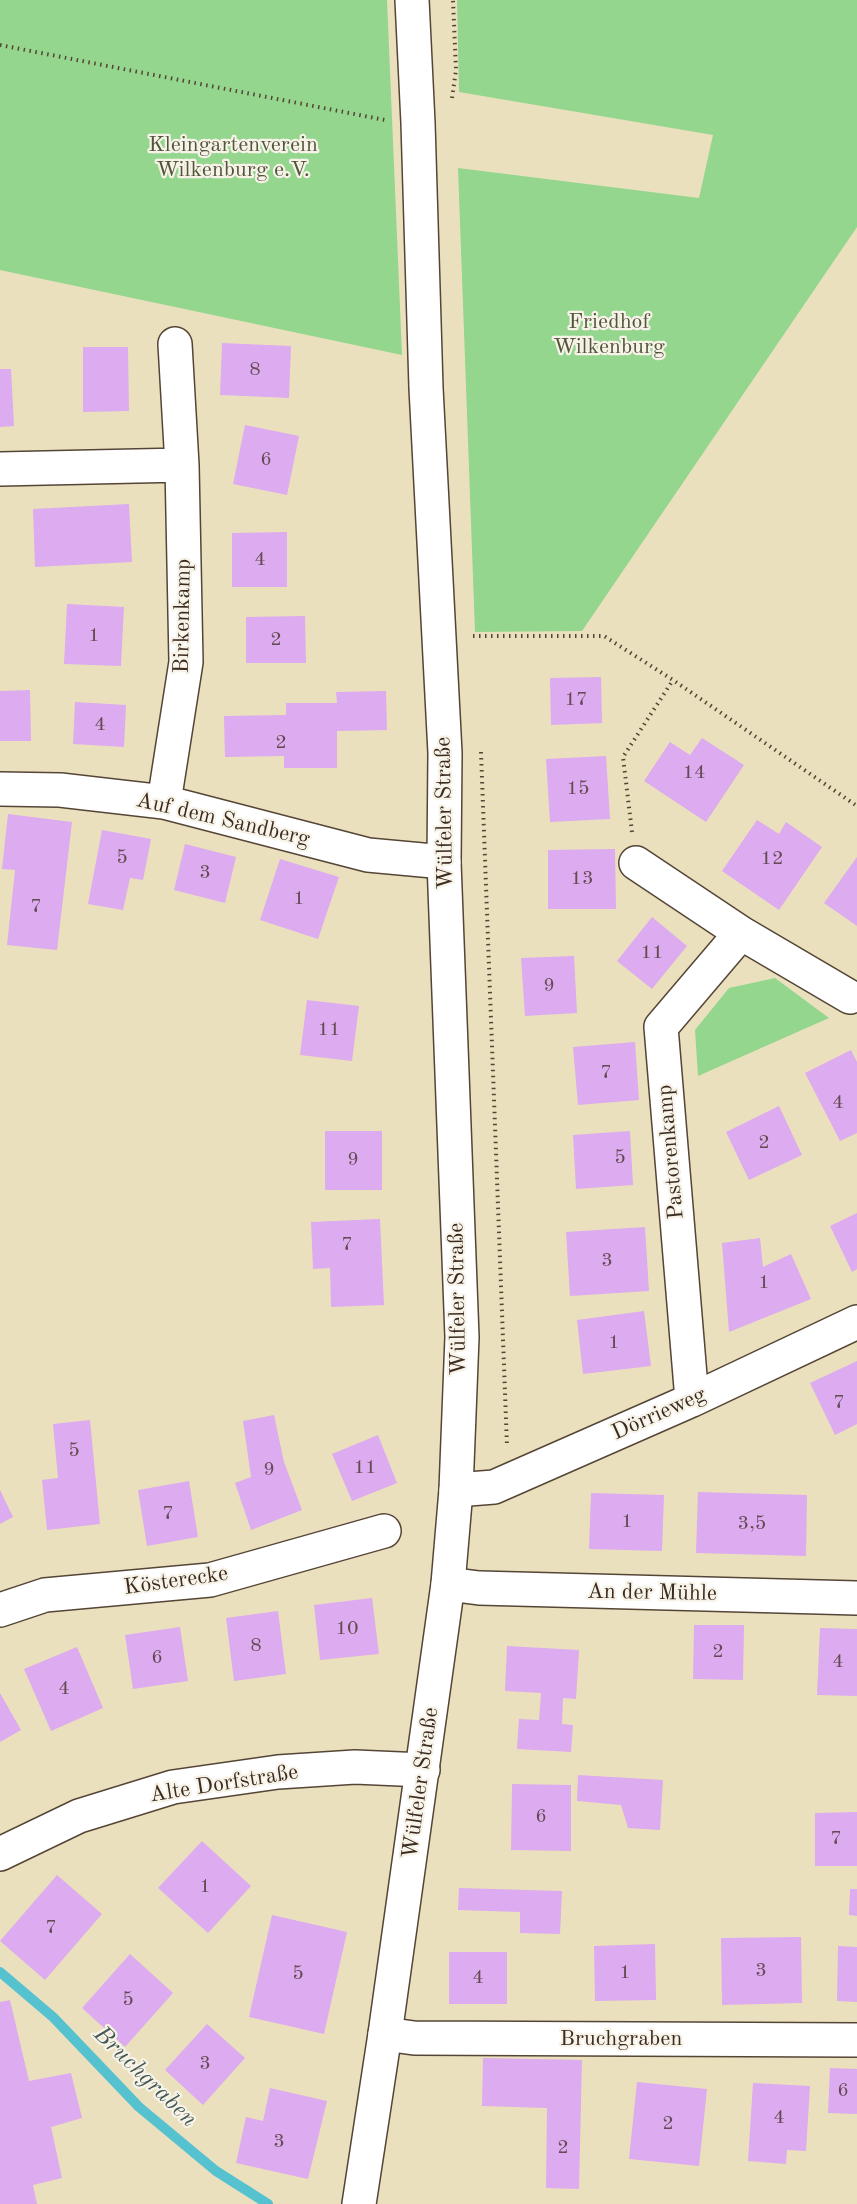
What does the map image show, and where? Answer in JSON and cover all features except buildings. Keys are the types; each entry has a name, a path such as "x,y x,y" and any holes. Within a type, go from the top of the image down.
{"street":[{"name":"Wülfeler Straße","path":"358,2204 385,2034 448,1584 456,1490 462,1337 444,862 445,753 426,388 412,0"},
{"name":"Birkenkamp","path":"164,802 186,662 182,465 175,344"},
{"path":"0,469 182,465"},
{"name":"Auf dem Sandberg","path":"0,789 60,790 164,802 368,855 444,862"},
{"path":"636,863 741,933 850,997"},
{"name":"Pastorenkamp","path":"692,1400 661,1027 741,933"},
{"name":"Dörrieweg","path":"456,1490 494,1487 692,1400 857,1322"},
{"name":"Kösterecke","path":"0,1610 45,1595 210,1580 384,1531"},
{"name":"An der Mühle","path":"448,1584 479,1588 857,1598"},
{"name":"Alte Dorfstraße","path":"0,1854 79,1816 173,1787 278,1772 356,1767 423,1770"},
{"name":"Bruchgraben","path":"385,2034 414,2038 857,2040"}],"path":[{"path":"0,45 388,121 418,123"},
{"path":"463,636 604,636 673,680 857,806"},
{"path":"636,863 623,757 673,680"}],"green space":[{"name":"Kleingartenverein Wilkenburg e.V.","path":"0,0 387,0 402,355 0,270"},
{"name":"Friedhof Wilkenburg","path":"457,0 857,0 857,227 582,631 475,632 458,168 699,198 713,135 459,92"},
{"path":"775,978 829,1018 698,1076 695,1030 729,988"}],"waterway":[{"name":"Bruchgraben","path":"0,1972 53,2017 139,2107 216,2171 268,2204"}]}
